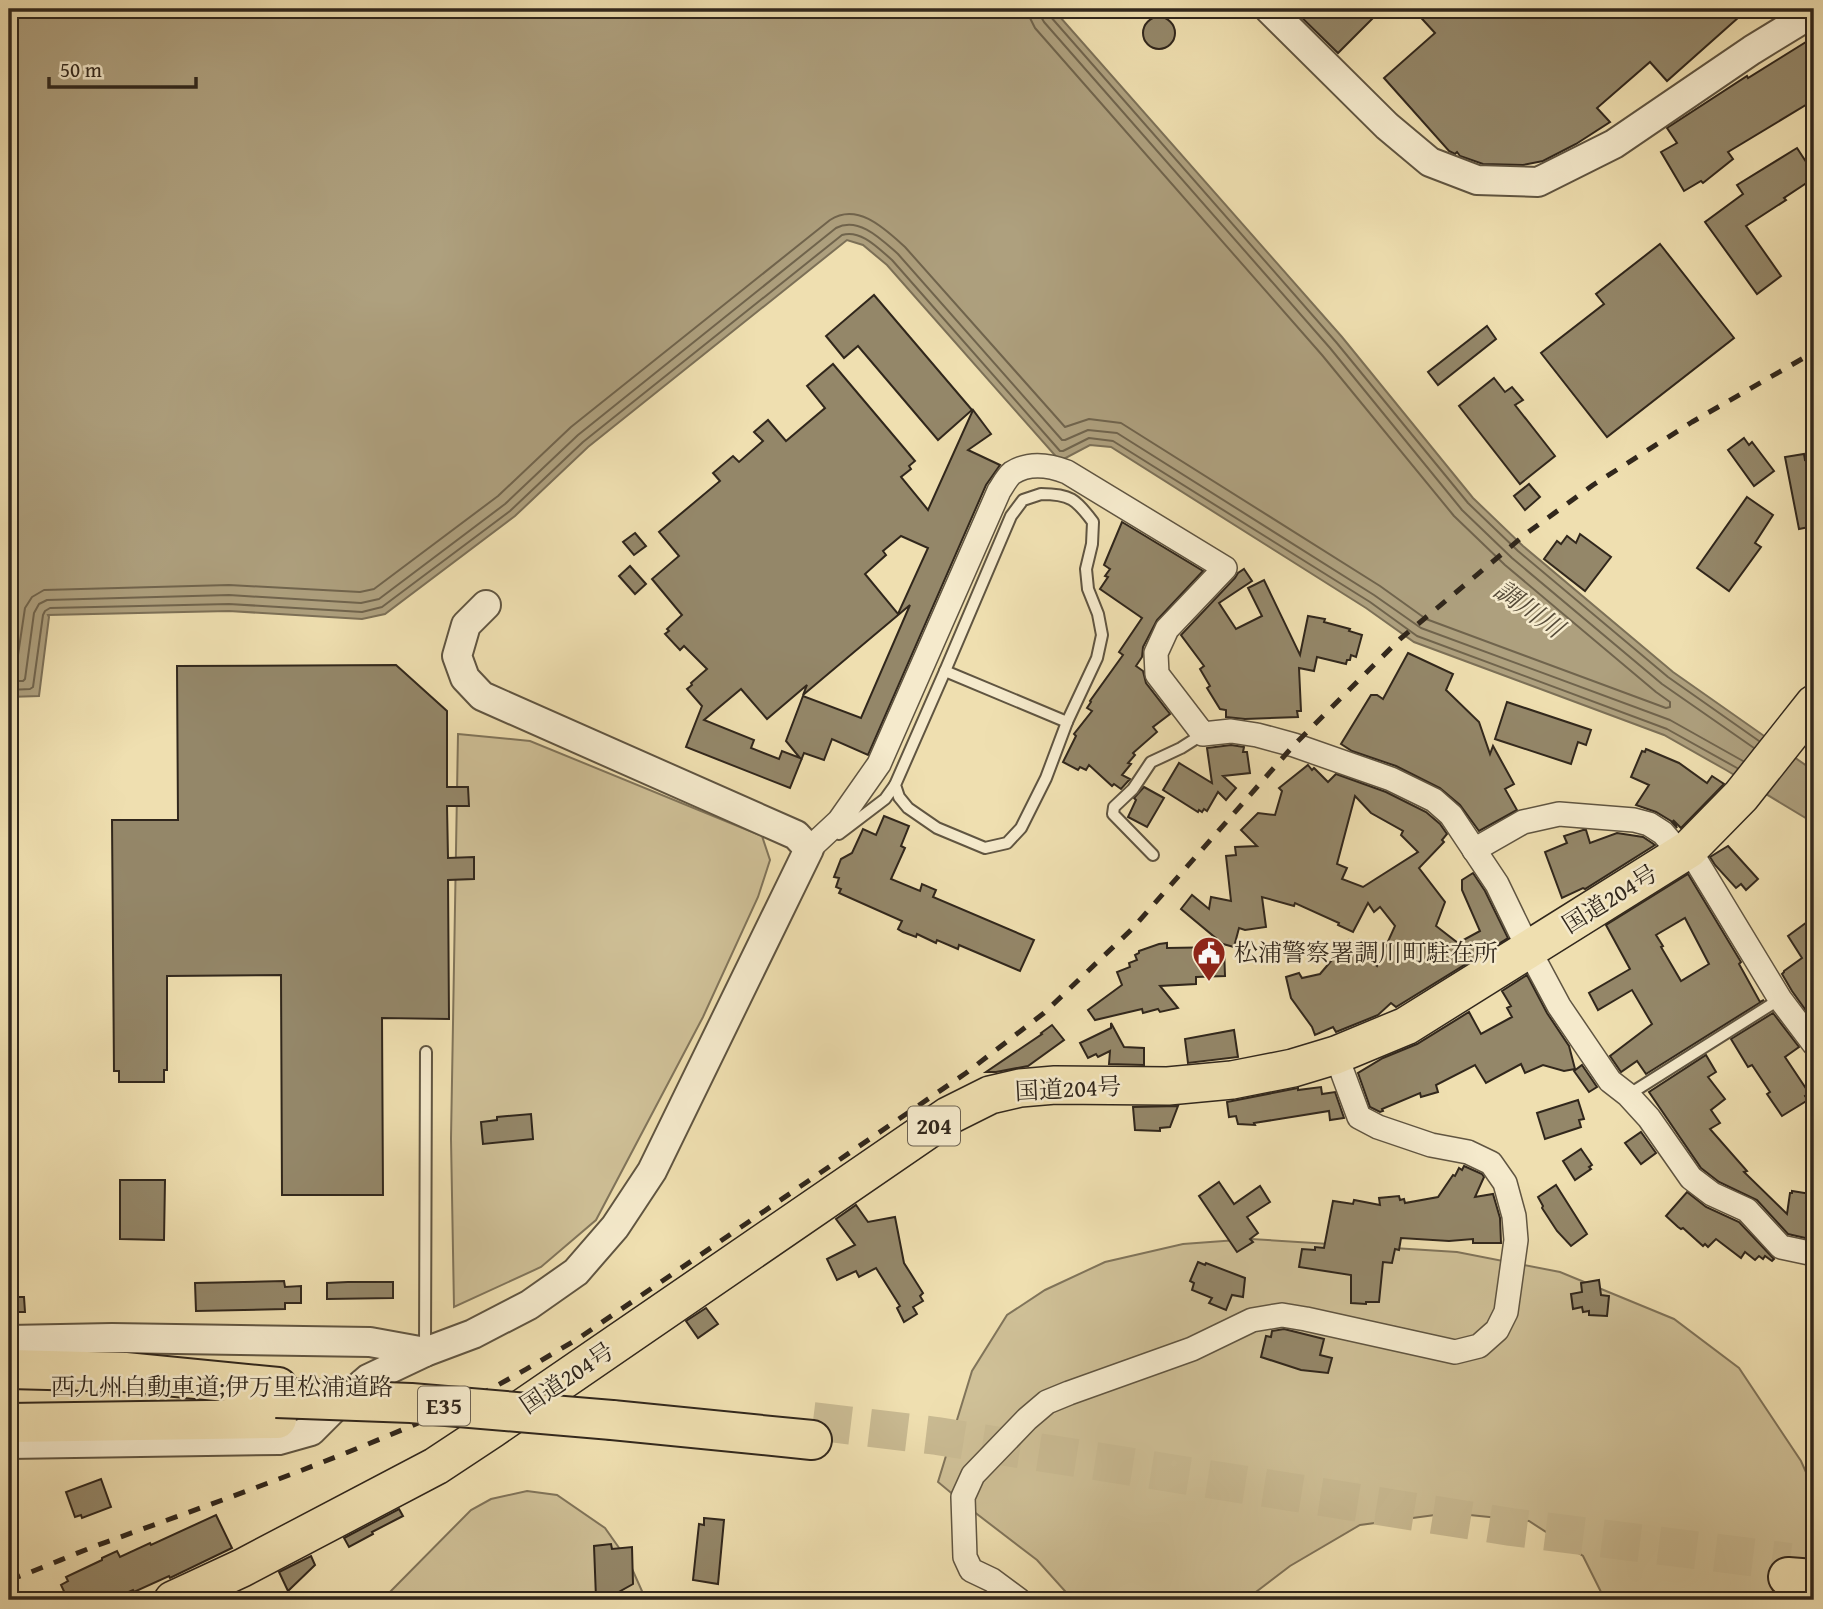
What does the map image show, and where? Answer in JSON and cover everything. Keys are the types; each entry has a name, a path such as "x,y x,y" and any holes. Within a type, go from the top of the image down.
{"highway":[{"name":"国道204号","path":"173,1600 242,1568 436,1466 948,1116 990,1095 1020,1088 1055,1085 1168,1086 1233,1080 1293,1069 1336,1055 1406,1026 1685,851 1741,796 1804,717"},
{"path":"9,1369 125,1372 277,1401 419,1412 612,1411 812,1431"},
{"name":"西九州自動車道;伊万里松浦道路","path":"9,1387 277,1401"},
{"name":"西九州自動車道;伊万里松浦道路","path":"9,1399 277,1401"},
{"path":"9,1423 277,1401"}],"street":[{"path":"1269,9 1387,126 1430,162 1477,180 1538,182 1614,144 1752,50 1814,12"},
{"path":"9,1444 279,1440 311,1432 368,1379 425,1352 473,1334 529,1305 576,1272 615,1227 652,1171 809,849 839,821 879,764 999,491 1011,473 1030,466 1051,466 1067,472 1225,568 1167,629 1156,653 1157,674 1203,734 1231,731 1294,745 1391,779 1434,800 1451,815 1497,884 1571,1027 1610,1082 1628,1095 1649,1118 1691,1178 1712,1194 1747,1210 1781,1247 1814,1254"},
{"path":"486,605 466,625 457,656 465,678 482,696 796,835 809,849"},
{"path":"1474,850 1523,822 1559,814 1634,820 1649,824 1685,851 1780,999 1814,1044"},
{"path":"1019,1600 992,1580 971,1570 965,1557 963,1497 973,1475 1046,1402 1192,1349 1252,1320 1282,1315 1455,1352 1479,1346 1497,1330 1506,1312 1516,1240 1514,1216 1505,1183 1491,1163 1468,1152 1431,1145 1378,1127 1359,1117 1336,1055"},
{"path":"9,1340 112,1338 370,1342 425,1352"}],"lane":[{"path":"809,849 840,833 885,799 895,785 1011,516 1023,500 1041,494 1061,494 1080,505 1093,522 1092,544 1086,569 1088,589 1098,614 1102,635 1097,658 1067,722 1046,778 1021,828 1007,843 985,848 937,828 908,808 899,797 895,785"},
{"path":"946,671 1067,722"},
{"path":"1153,855 1114,814 1114,807 1133,789 1151,762 1203,734"},
{"path":"1628,1095 1780,999"},
{"path":"425,1352 426,1052"}],"shaded area":[{"path":"458,734 530,741 762,836 770,860 758,897 703,1017 596,1220 541,1267 454,1307 451,1139"},
{"path":"1251,1239 1457,1252 1560,1272 1674,1319 1739,1368 1801,1461 1814,1490 1814,1600 1605,1600 1583,1556 1529,1521 1450,1513 1360,1525 1290,1566 1247,1600 1073,1600 1037,1560 938,1482 972,1371 1007,1315 1045,1290 1105,1262 1183,1244"},
{"path":"527,1491 557,1495 605,1528 629,1562 646,1600 382,1600 471,1510 491,1499"}],"water":[{"name":"調川川","path":"9,9 1053,9 1342,337 1473,498 1523,546 1673,672 1814,771 1814,823 1664,735 1414,642 1366,608 1111,447 1090,445 1060,461 887,265 863,245 847,240 588,447 515,516 385,614 362,619 229,611 48,615 39,696 9,697"}],"building":[{"path":"1293,9 1382,9 1338,53"},
{"path":"1413,9 1748,9 1667,81 1650,62 1597,108 1610,122 1543,161 1523,165 1483,164 1449,151 1384,78 1435,33"},
{"path":"1159,17 1171,21 1175,33 1171,45 1159,49 1147,45 1143,33 1147,21"},
{"path":"1814,37 1814,100 1728,152 1733,159 1703,183 1701,181 1684,191 1661,152 1677,143 1667,128 1747,76 1748,78"},
{"path":"1797,148 1814,178 1746,226 1781,276 1757,294 1705,222 1743,194 1737,185"},
{"path":"1660,244 1734,338 1607,437 1541,353 1604,304 1596,294"},
{"path":"874,295 972,410 938,440 858,346 844,358 826,336"},
{"path":"1487,326 1496,339 1438,385 1428,372"},
{"path":"833,364 915,461 909,466 911,469 901,477 928,510 973,410 991,434 968,450 1000,465 986,485 868,755 832,739 824,760 804,753 790,788 686,747 702,706 687,689 707,669 684,646 680,650 665,634 682,615 652,579 679,556 659,532 720,481 713,473 733,456 739,462 763,441 754,432 768,420 786,441 825,408 807,386","holes":["901,536 928,548 898,614 865,574 886,555 883,551","910,605 861,718 803,696 786,741 800,758 782,751 779,759 751,748 754,740 704,720 741,689 767,719 807,685 803,695"]},
{"path":"1494,378 1505,392 1512,387 1523,400 1515,405 1555,456 1520,484 1459,406"},
{"path":"1744,438 1749,445 1752,442 1774,471 1754,486 1728,450"},
{"path":"1804,454 1805,460 1814,458 1814,526 1799,529 1785,457"},
{"path":"1529,484 1540,497 1525,510 1514,496"},
{"path":"1747,497 1773,515 1755,543 1761,547 1729,591 1697,568"},
{"path":"1122,522 1203,571 1157,620 1143,647 1142,657 1136,666 1143,671 1146,683 1170,714 1153,727 1157,732 1133,753 1135,755 1128,763 1131,764 1122,775 1130,779 1121,789 1114,784 1112,786 1089,765 1086,770 1080,767 1078,770 1063,762 1076,736 1074,734 1092,711 1087,708 1090,701 1123,655 1119,652 1142,618 1100,589 1108,577 1105,576 1110,569 1104,565"},
{"path":"635,533 646,546 634,555 623,542"},
{"path":"1580,534 1611,557 1585,591 1544,559 1557,541 1561,544 1567,536 1576,543"},
{"path":"630,566 646,584 635,594 619,576"},
{"path":"1244,569 1252,581 1219,603 1236,629 1262,616 1248,588 1264,580 1300,655 1308,616 1325,619 1324,622 1362,635 1356,657 1351,655 1346,664 1317,657 1314,671 1299,668 1301,711 1297,711 1298,717 1226,717 1226,710 1220,709 1207,688 1210,686 1200,669 1204,666 1181,635"},
{"path":"1408,653 1453,674 1446,690 1479,722 1490,754 1493,746 1514,784 1505,789 1517,810 1479,831 1460,805 1440,788 1396,766 1352,751 1341,744 1371,695 1383,699"},
{"path":"396,665 447,711 447,787 468,787 469,806 447,806 448,858 474,857 474,879 448,880 449,1019 382,1018 383,1195 282,1195 281,975 167,976 167,1070 164,1070 164,1082 119,1082 119,1071 114,1071 112,820 178,820 177,666"},
{"path":"1507,702 1591,730 1586,745 1578,742 1571,764 1495,739"},
{"path":"1231,745 1244,747 1250,773 1223,776 1236,788 1226,800 1218,792 1207,811 1204,809 1198,812 1163,790 1179,763 1212,783 1207,748"},
{"path":"1646,749 1679,763 1707,783 1712,776 1724,784 1681,828 1673,820 1677,828 1656,812 1636,805 1649,785 1631,777 1642,751 1645,752"},
{"path":"1308,765 1328,782 1336,774 1386,792 1426,812 1447,834 1442,840 1444,842 1419,868 1445,902 1436,926 1458,943 1480,931 1462,890 1462,880 1473,873 1508,938 1396,1007 1391,1003 1378,1015 1336,1032 1333,1027 1315,1035 1291,998 1286,977 1299,973 1302,978 1320,974 1349,940 1377,966 1395,926 1380,907 1374,912 1368,903 1353,932 1295,903 1294,906 1262,897 1266,927 1245,930 1239,928 1234,947 1223,944 1181,909 1192,895 1209,909 1211,897 1231,901 1226,856 1236,855 1235,847 1257,846 1241,830 1258,813 1275,815 1282,791 1279,788","holes":["1355,796 1371,813 1403,831 1401,835 1418,852 1363,887 1342,879 1347,868 1337,864"]},
{"path":"1144,787 1164,798 1147,827 1128,817 1136,800 1134,798"},
{"path":"884,816 909,826 901,846 905,848 891,879 920,891 922,884 936,890 933,897 1034,940 1020,971 959,945 958,949 937,940 936,943 917,934 916,937 903,932 898,929 902,921 839,893 841,889 836,887 839,878 834,877 841,859 852,853 863,829 876,835"},
{"path":"1586,830 1590,843 1617,833 1643,837 1655,845 1585,889 1562,898 1545,852 1567,843 1564,836"},
{"path":"1728,846 1758,879 1746,890 1741,884 1736,888 1710,857"},
{"path":"1688,874 1741,962 1739,964 1760,1002 1764,1000 1646,1074 1637,1061 1621,1072 1610,1056 1652,1024 1632,990 1598,1010 1589,993 1630,969 1606,925","holes":["1685,918 1709,964 1681,981 1656,935"]},
{"path":"1814,917 1812,1019 1782,974 1802,958 1788,936"},
{"path":"1167,943 1167,948 1224,947 1225,976 1196,977 1196,984 1160,986 1178,1008 1143,1013 1142,1009 1095,1020 1088,1010 1122,985 1117,972 1130,967 1129,963 1137,960 1135,955 1139,951"},
{"path":"1527,975 1547,1013 1569,1046 1575,1069 1564,1071 1543,1065 1525,1073 1521,1064 1486,1083 1475,1065 1436,1085 1438,1092 1421,1097 1420,1093 1380,1112 1370,1107 1358,1073 1383,1058 1417,1044 1469,1012 1481,1034 1512,1017 1507,1008 1511,1006 1502,991"},
{"path":"1773,1013 1799,1047 1785,1057 1809,1093 1805,1096 1808,1100 1782,1116 1767,1094 1770,1092 1752,1065 1748,1067 1731,1039"},
{"path":"1111,1023 1124,1047 1144,1048 1144,1065 1109,1064 1110,1051 1088,1058 1080,1043 1111,1028"},
{"path":"1052,1025 1064,1040 1028,1066 986,1072 1042,1034"},
{"path":"1234,1030 1238,1057 1188,1063 1185,1039"},
{"path":"1706,1055 1716,1072 1708,1077 1725,1099 1711,1110 1720,1123 1710,1129 1747,1171 1744,1172 1787,1214 1792,1191 1811,1194 1814,1240 1788,1234 1757,1200 1719,1182 1701,1168 1649,1092"},
{"path":"1582,1065 1597,1087 1589,1092 1574,1071"},
{"path":"1321,1087 1322,1094 1335,1092 1344,1118 1330,1120 1329,1111 1254,1123 1255,1125 1238,1124 1236,1116 1229,1117 1227,1102 1298,1088"},
{"path":"1578,1100 1584,1119 1579,1120 1581,1127 1545,1139 1537,1113"},
{"path":"1178,1106 1170,1127 1160,1128 1160,1131 1135,1130 1133,1107"},
{"path":"531,1114 533,1139 483,1144 481,1122 497,1120 497,1117"},
{"path":"1641,1132 1656,1153 1641,1164 1625,1143"},
{"path":"1581,1149 1592,1165 1589,1167 1591,1169 1575,1180 1563,1161"},
{"path":"1464,1166 1484,1177 1475,1197 1493,1194 1500,1218 1501,1243 1473,1243 1473,1239 1449,1241 1401,1238 1399,1250 1395,1249 1392,1263 1383,1262 1379,1302 1366,1304 1351,1303 1351,1275 1299,1267 1302,1249 1324,1248 1333,1201 1353,1204 1354,1200 1380,1205 1379,1198 1399,1196 1405,1203 1438,1197 1453,1175"},
{"path":"120,1180 165,1180 164,1240 120,1239"},
{"path":"1219,1182 1234,1204 1260,1186 1270,1202 1247,1217 1258,1233 1250,1239 1253,1242 1237,1252 1199,1196"},
{"path":"1556,1185 1587,1234 1571,1246 1557,1231 1538,1197"},
{"path":"1687,1192 1706,1207 1739,1222 1774,1259 1772,1261 1765,1256 1763,1259 1759,1256 1755,1260 1745,1252 1741,1258 1716,1239 1708,1247 1705,1244 1703,1246 1683,1228 1678,1227 1666,1216"},
{"path":"856,1205 868,1222 895,1217 904,1263 923,1293 920,1296 923,1301 913,1307 917,1314 904,1322 897,1308 900,1306 876,1268 859,1277 856,1271 837,1280 827,1259 855,1245 836,1219"},
{"path":"1198,1262 1245,1278 1243,1297 1232,1295 1226,1310 1209,1303 1212,1298 1192,1290 1194,1283 1190,1281"},
{"path":"1599,1280 1601,1295 1609,1296 1607,1316 1589,1315 1589,1311 1583,1312 1582,1307 1573,1309 1571,1294 1582,1292 1581,1283"},
{"path":"284,1281 285,1287 301,1286 301,1303 285,1303 285,1309 196,1311 195,1283"},
{"path":"393,1282 393,1298 327,1299 327,1283"},
{"path":"9,1297 24,1297 25,1312 9,1312"},
{"path":"706,1308 718,1324 698,1338 686,1321"},
{"path":"1284,1329 1324,1339 1320,1355 1332,1358 1328,1373 1301,1370 1261,1357 1266,1336 1271,1337 1272,1331"},
{"path":"101,1479 111,1507 82,1518 81,1515 75,1517 66,1492"},
{"path":"399,1509 403,1516 349,1547 344,1538"},
{"path":"216,1515 232,1548 170,1578 169,1576 110,1600 68,1600 61,1585 68,1581 66,1577 117,1551 120,1557"},
{"path":"704,1518 724,1520 718,1584 693,1580 699,1524 704,1525"},
{"path":"611,1544 612,1549 632,1547 633,1584 617,1593 618,1597 599,1599 596,1598 594,1546"},
{"path":"311,1556 315,1565 288,1591 279,1572"}],"tunnel":[{"path":"813,1421 937,1436 1511,1527 1790,1562"}],"railway":[{"path":"9,1580 395,1433 453,1408 579,1338 966,1073 1044,1013 1132,929 1294,745 1400,639 1527,533 1593,485 1692,422 1814,352"}],"place":[{"name":"松浦警察署調川町駐在所","path":"1209,983"}]}
